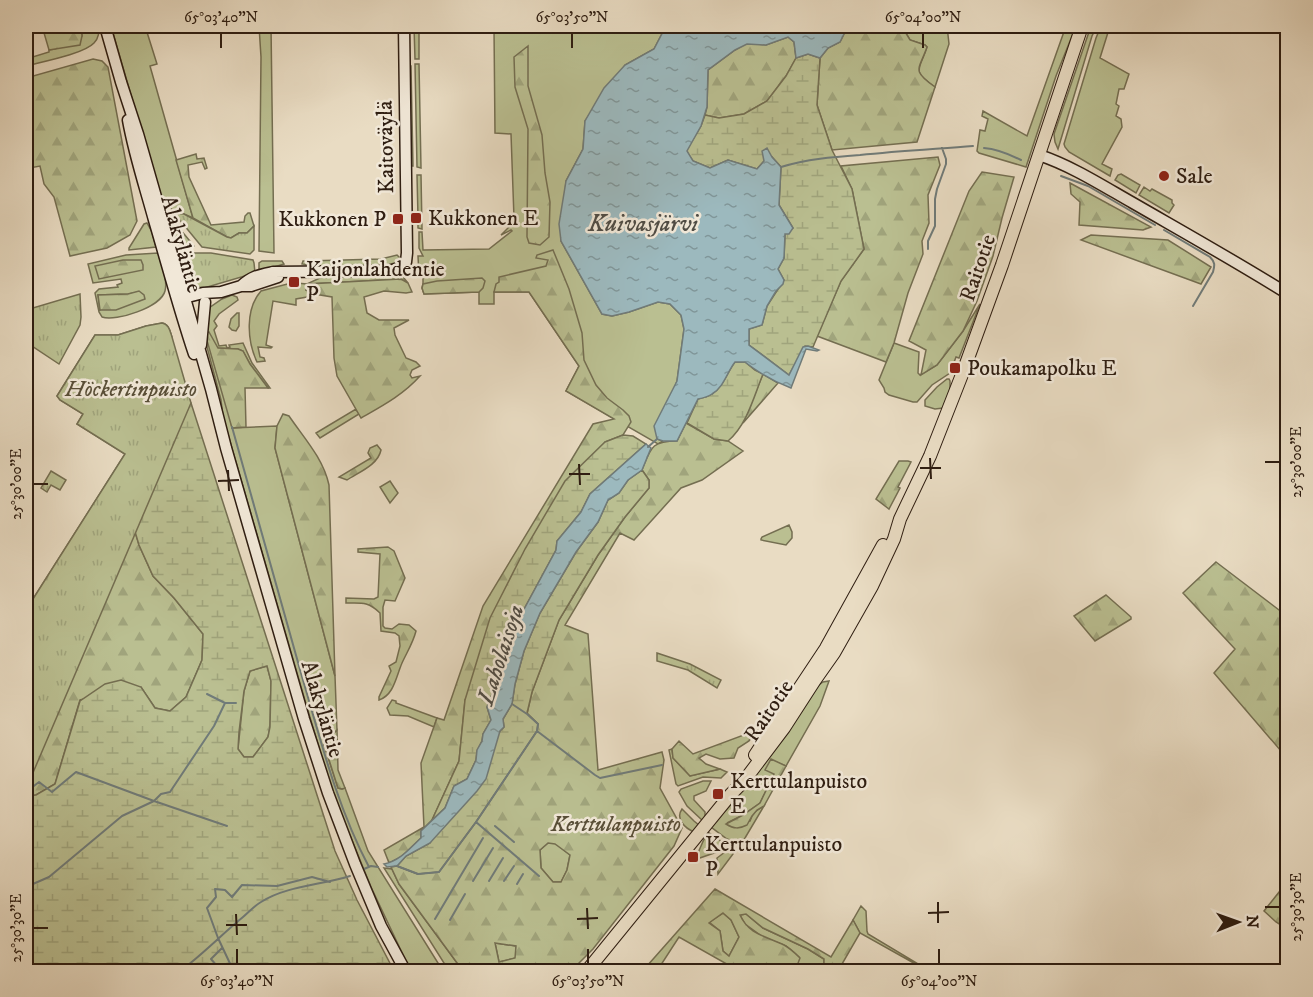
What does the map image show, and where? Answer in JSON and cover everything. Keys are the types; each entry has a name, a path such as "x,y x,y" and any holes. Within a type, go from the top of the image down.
{"main road":[{"name":"Alakyläntie","path":"105,26 138,134 205,390 226,448"},
{"name":"Kaitoväylä","path":"221,291 241,286 258,275 273,272 390,271 402,267 406,262 404,26"},
{"name":"Raitotie","path":"586,972 731,794 826,648 887,536 900,519 930,456 963,372 1002,265 1082,26"},
{"path":"1039,155 1057,161 1097,183 1287,294"},
{"path":"182,304 202,293 221,291"},
{"path":"182,304 205,302 221,291"},
{"path":"201,354 205,302"},
{"name":"Alakyläntie","path":"182,304 201,354 304,719 328,793 350,854 381,926 406,972"}],"green space":[{"path":"42,26 81,26 80,45 49,50"},
{"path":"81,26 99,26 97,39 89,47 26,66 26,59 49,52 82,36"},
{"path":"111,26 148,26 146,29 157,64 150,66 193,218 174,213 162,198"},
{"path":"259,26 271,26 274,253 259,251 261,57"},
{"path":"414,26 419,26 419,59 415,59"},
{"path":"556,26 666,26 654,49 625,65 585,121 583,149 566,181 561,241 602,314 612,316 658,302 670,304 681,315 684,329 677,381 657,439 663,441 658,444 566,391 579,366 529,292 494,292 494,304 479,304 479,292 424,294 422,288 423,274 419,275 418,256 423,256 419,248 419,232 422,232 423,250 489,249 512,231 501,235 513,223 514,218 511,134 495,133 494,28 556,28"},
{"path":"856,26 908,26 904,30 910,40 927,47 919,69 922,77 935,87 917,142 832,150 817,105 820,58 828,48 840,42 845,32"},
{"path":"908,26 947,26 949,44 935,87 922,77 919,69 927,47 910,40 904,30"},
{"path":"1066,26 1076,26 1056,76 1026,167 979,153 977,151 980,130 985,131 988,119 982,116 983,111 1027,136"},
{"path":"1091,26 1097,26 1058,149 1054,134"},
{"path":"1101,26 1110,26 1100,58 1129,74 1124,89 1119,89 1116,104 1119,106 1116,116 1121,119 1122,127 1102,164 1112,169 1110,176 1069,152 1064,144"},
{"path":"788,37 794,42 796,58 767,101 744,114 719,118 705,115 708,70 747,43 766,45"},
{"path":"528,46 528,86 542,135 550,202 549,237 540,245 529,243 527,237 528,129 515,87 514,57"},
{"path":"808,54 820,58 817,105 832,150 852,189 864,249 841,281 813,347 805,346 789,375 749,345 749,329 762,325 767,306 784,280 778,269 784,258 785,234 793,228 779,205 781,167 772,157 764,161 757,169 728,160 710,168 693,161 686,151 705,115 719,118 744,114 767,101 796,58"},
{"path":"93,59 102,61 108,67 137,221 130,235 107,248 70,256 54,197 44,184 40,166 29,168 31,178 26,179 26,78"},
{"path":"415,64 419,64 421,168 417,167"},
{"path":"408,66 411,66 413,166 410,166"},
{"path":"196,154 197,159 204,158 207,168 205,169 202,162 188,165 189,177 211,225 244,222 245,216 250,213 254,226 247,233 227,237 193,218 176,160"},
{"path":"938,157 940,165 928,195 929,223 922,241 923,254 886,362 817,336 841,281 864,249 852,189 841,166"},
{"path":"982,172 1014,177 993,256 977,301 963,331 937,365 921,375 926,350 909,341 969,191"},
{"path":"1121,174 1140,185 1136,193 1115,180"},
{"path":"417,175 421,175 422,229 418,228 420,217 418,217"},
{"path":"1070,183 1151,227 1143,230 1079,225 1080,202 1071,194"},
{"path":"1144,187 1172,200 1174,205 1169,213 1139,195"},
{"path":"174,213 184,214 231,238 239,233 247,233 254,226 254,250 250,254 202,247"},
{"path":"170,217 194,246 175,248 169,229"},
{"path":"147,223 156,247 129,250 144,224"},
{"path":"1091,235 1168,240 1211,267 1201,284 1081,240"},
{"path":"553,250 569,289 582,333 584,360 596,385 607,398 629,416 631,422 623,435 605,442 465,700 459,761 432,820 421,831 421,838 401,857 389,863 384,850 424,827 421,763 437,718 444,720 483,606 593,424 614,419 566,391 579,366 529,292 494,292 499,277 546,266 548,260 536,258 537,255"},
{"path":"158,253 165,277 165,291 162,297 147,308 117,317 102,317 95,293 99,289 118,287 117,285 122,283 121,279 93,283 88,264 126,255","holes":["139,292 100,310 98,295"]},
{"path":"177,253 211,253 253,260 255,273 204,288 192,286 185,278"},
{"path":"397,255 400,258 395,263 386,265 322,267 302,264 303,261 381,259"},
{"path":"123,260 141,260 143,270 99,279 95,266"},
{"path":"282,261 284,264 261,271 259,263"},
{"path":"400,276 408,283 401,279 307,284 322,277"},
{"path":"482,278 485,281 479,292 424,294 422,288 423,284 437,281"},
{"path":"401,279 408,283 412,292 384,291 364,297 367,313 379,320 409,320 394,328 395,335 406,358 420,366 412,370 410,375 412,378 420,376 399,394 361,418 337,376 334,358 332,297 306,290 307,284"},
{"path":"291,283 307,284 306,290 314,294 296,299 296,305 273,301 266,345 272,347 258,347 260,357 265,361 257,362 251,345 249,325 256,298 261,291"},
{"path":"139,291 145,299 116,310 100,310 98,295 128,294"},
{"path":"80,294 80,325 59,364 26,342 26,310"},
{"path":"232,295 238,300 219,314 214,321 217,326 214,330 219,346 226,345 227,348 230,347 229,345 243,343 252,363 270,388 250,364 243,351 218,348 232,428 277,426 275,448 335,676 337,730 324,745 338,788 345,788 368,851 443,971 413,971 406,961 371,887 332,791 223,417 221,400 207,347 205,333 209,308"},
{"path":"980,304 959,358 956,357 950,373 932,385 917,402 885,392 879,380 894,343 919,352 918,373 920,375 937,365"},
{"path":"239,313 239,326 236,331 229,327 231,319"},
{"name":"Höckertinpuisto","path":"162,323 168,326 172,337 127,453 125,498 139,545 153,576 203,634 202,660 186,697 170,711 155,708 141,687 80,700 55,784 36,795 26,796 26,610 125,454 77,424 83,414 57,396 95,335 118,335"},
{"name":"Höckertinpuisto","path":"162,323 170,330 191,403 26,789 26,610 125,454 77,424 83,414 57,396 95,335 118,335"},
{"path":"209,332 218,348 243,351 268,388 245,388 246,427 232,428 206,337 206,333"},
{"path":"735,362 745,362 763,374 749,410 735,434 728,441 714,439 687,423 698,399 716,391"},
{"path":"763,374 778,383 743,423"},
{"path":"947,379 950,381 950,390 943,408 935,409 925,406 925,400"},
{"path":"191,403 335,851 357,900 394,971 26,971 26,796 36,795 55,784 80,701 105,684 121,680 141,687 155,708 170,711 186,697 202,660 203,634 153,576 139,545 125,498 168,407","holes":["267,666 271,681 268,737 253,757 244,757 238,749 239,732 244,691 250,671"]},
{"path":"356,409 359,414 320,438 316,433"},
{"path":"283,414 289,416 312,449 329,485 335,676 275,448 277,426"},
{"name":"Kerttulanpuisto","path":"686,423 714,439 728,441 743,451 702,480 681,488 634,540 620,533 565,625 588,634 598,770 662,752 664,760 660,788 682,828 674,846 593,949 571,971 463,971 399,884 391,867 397,866 418,874 538,724 527,714 532,692 559,620 598,555 649,488 649,480 642,470 650,451 662,442 677,441","holes":["548,843 555,844 570,855 567,870 561,882 553,882 541,868 540,850","495,943 516,946 515,958 499,962"]},
{"path":"623,435 633,436 646,444 590,494 581,512 557,541 556,550 509,637 506,657 494,672 495,687 487,707 491,720 483,734 476,760 467,779 454,786 445,808 432,820 459,761 465,700 490,618 525,549 565,481 605,442"},
{"path":"377,445 381,450 372,464 347,480 339,477 371,458 368,453 370,448"},
{"path":"899,461 911,462 889,509 876,499"},
{"path":"642,470 649,480 649,488 598,555 559,620 532,692 527,713 538,724 537,731 476,822 439,872 418,874 397,866 406,856 430,843 504,727 503,719 512,704 524,651 540,613 576,552 598,522 608,500 619,493 628,480"},
{"path":"51,471 66,480 60,490 51,485 47,492 41,488"},
{"path":"390,481 398,493 390,503 380,487"},
{"path":"789,525 792,538 786,545 761,540 762,537"},
{"path":"388,547 394,551 405,578 395,601 385,600 383,626 392,629 399,624 409,625 416,631 391,690 379,700 391,671 389,666 396,662 400,646 399,636 395,633 381,631 380,613 372,606 346,603 346,598 374,599 378,597 380,554 358,552 358,549"},
{"path":"1216,562 1287,616 1287,758 1214,673 1235,649 1183,593"},
{"path":"1106,595 1131,619 1095,641 1074,616"},
{"path":"657,653 690,664 721,680 717,688 688,670 657,661"},
{"path":"267,666 271,681 268,737 253,757 244,757 238,749 244,691 250,671"},
{"path":"829,681 820,706 786,766 771,760 774,774 760,803 727,823 750,821 755,812 764,806 745,838 738,843 727,839 711,827 760,769 816,687"},
{"path":"392,700 437,718 434,727 408,716 390,715 387,708"},
{"path":"337,730 338,770 345,788 342,789 338,788 324,744"},
{"path":"757,730 749,741 738,748 734,758 720,759 706,754 699,758 706,764 720,769 690,776 673,758 672,749 679,741 693,754"},
{"path":"672,749 673,758 690,776 720,769 727,772 721,778 703,777 678,786 669,750"},
{"path":"771,759 786,766 764,806 757,810 747,825 736,828 726,824 760,803 774,774 765,770"},
{"path":"703,781 711,781 706,791 694,796 694,800 705,812 703,821 687,806 679,792 681,789"},
{"path":"682,809 700,826 694,832 684,826 680,820"},
{"path":"708,832 725,844 724,846 717,852 694,860 704,839"},
{"path":"548,843 555,843 570,855 567,870 561,882 553,882 541,868 540,850"},
{"path":"729,849 733,850 733,854 718,874 717,858"},
{"path":"384,868 392,869 399,884 463,971 449,971"},
{"path":"1287,882 1287,929 1264,911"},
{"path":"715,889 831,957 853,920 860,933 838,971 812,971 817,965 824,970 824,959 763,928 746,914 740,915 748,927 786,946 800,958 795,971 739,971 679,937 657,971 652,971 647,966","holes":["723,913 731,920 739,937 729,956 723,951 720,931 709,923"]},
{"path":"861,906 866,911 868,934 928,971 860,933 853,920"},
{"path":"723,913 731,920 739,937 729,956 723,951 720,931 709,922"},
{"path":"746,914 763,928 824,959 824,970 817,965 812,971 795,971 799,957 786,946 763,937 745,924 740,915"},
{"path":"495,943 516,946 516,958 499,962"}],"water":[{"name":"Kuivasjärvi","path":"666,26 842,26 845,32 840,42 828,48 820,58 808,54 796,58 794,42 788,37 766,45 747,44 708,70 707,107 701,126 687,151 693,161 710,168 728,160 757,169 764,161 762,151 767,148 781,167 779,205 793,228 789,234 785,234 784,258 778,269 784,280 783,284 767,306 762,325 749,329 749,345 789,375 803,347 808,346 819,350 806,349 791,388 767,377 745,362 735,362 716,391 698,399 677,441 657,439 654,426 677,381 684,329 681,315 670,304 658,302 612,316 602,314 561,241 559,224 566,181 583,149 585,121 604,88 625,65 654,49"},
{"path":"646,444 651,448 642,470 628,480 619,493 608,500 598,522 576,552 540,613 524,651 512,704 503,719 504,727 500,731 486,779 430,843 406,856 397,866 387,867 384,864 400,857 421,838 421,831 445,808 454,786 467,779 476,760 483,734 491,720 487,707 495,687 494,672 506,657 509,637 556,550 557,541 581,512 590,494"}],"waterway":[{"path":"845,32 891,30 910,26"},
{"path":"781,167 830,158 973,146"},
{"path":"928,249 928,241 935,226 937,189 946,164 942,148"},
{"path":"984,148 994,149 1021,160"},
{"path":"1061,176 1088,186 1155,225"},
{"path":"1164,230 1210,257 1214,262 1213,272 1193,306"},
{"path":"232,427 330,772 348,821 369,867"},
{"path":"648,447 657,439"},
{"path":"207,694 225,703 236,703"},
{"path":"26,887 49,877 122,816 154,801 161,794 170,792 214,726 225,703"},
{"name":"Laholaisoja","path":"397,866 418,874 439,872 476,822 537,731 538,724 512,704"},
{"path":"537,731 600,778 662,765"},
{"path":"26,792 39,782 52,792 76,772 227,826"},
{"path":"476,822 539,876"},
{"path":"495,826 514,842"},
{"path":"435,919 483,838"},
{"path":"473,881 493,848"},
{"path":"489,881 503,858"},
{"path":"364,869 371,866 378,867"},
{"path":"504,881 514,866"},
{"path":"517,884 523,874"},
{"path":"179,972 261,902 281,892 350,876"},
{"path":"234,972 207,908 216,897 215,889 225,890 232,897 242,885 277,886 312,877 330,882"},
{"path":"450,920 465,894"},
{"path":"222,948 211,959 222,972"}],"place":[{"name":"Sale","path":"1164,176"},
{"name":"Kukkonen E","path":"416,218"},
{"name":"Kukkonen P","path":"398,219"},
{"name":"Kaijonlahdentie P","path":"294,282"},
{"name":"Poukamapolku E","path":"955,368"},
{"name":"Kerttulanpuisto E","path":"718,794"},
{"name":"Kerttulanpuisto P","path":"693,857"}]}
